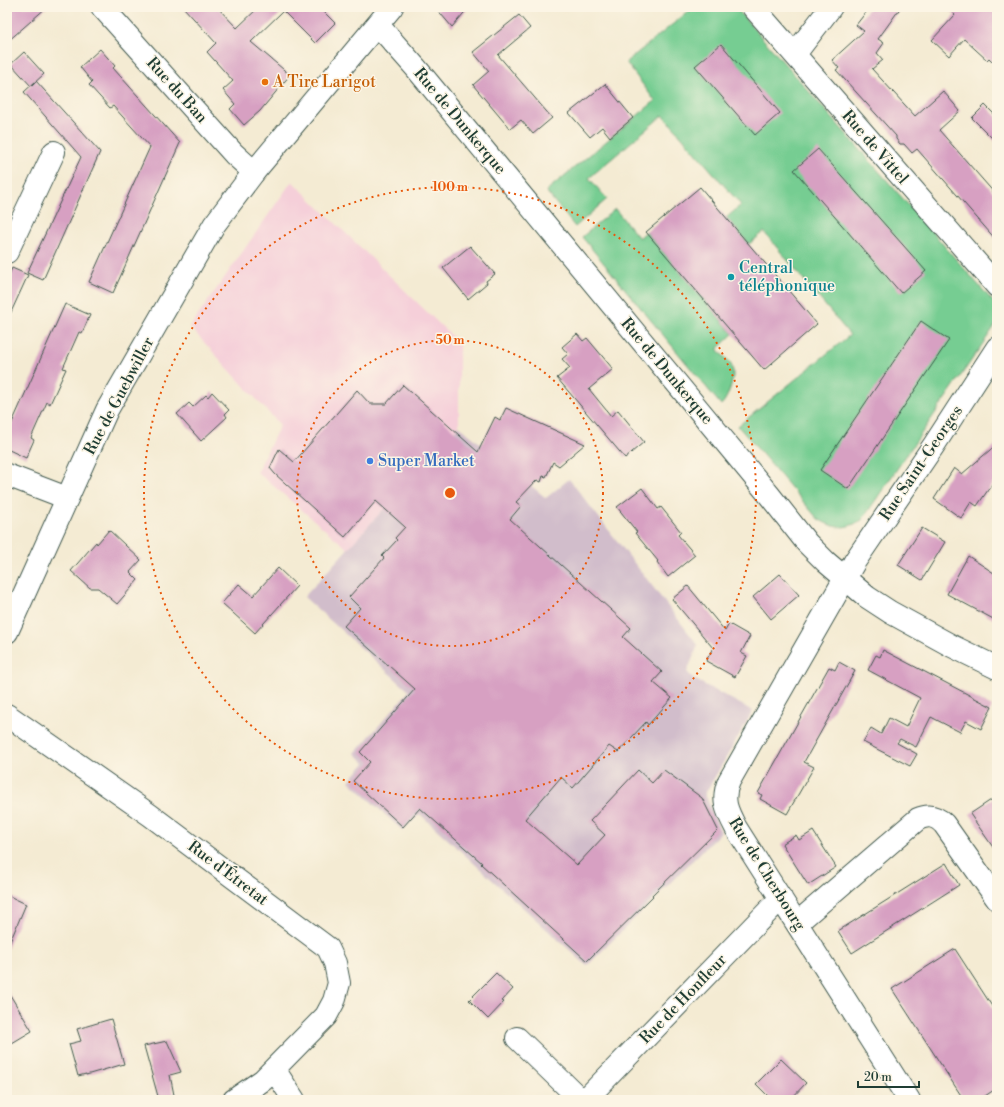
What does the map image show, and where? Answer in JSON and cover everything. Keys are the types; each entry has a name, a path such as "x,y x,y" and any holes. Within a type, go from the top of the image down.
{"street":[{"name":"Rue du Ban","path":"102,7 234,154 254,172"},
{"name":"Rue de Guebwiller","path":"7,632 67,498 115,396 214,226 254,172 392,7"},
{"name":"Rue de Vittel","path":"753,7 997,286"},
{"path":"795,54 831,7"},
{"name":"Rue de Dunkerque","path":"378,25 411,62 704,416 807,543 844,579 867,597 916,627 997,668"},
{"path":"7,252 54,152"},
{"name":"Rue Saint-Georges","path":"844,579 854,561 997,348"},
{"path":"7,476 67,498"},
{"name":"Rue de Cherbourg","path":"844,579 729,781 725,790 726,806 730,816 781,898 909,1100"},
{"name":"Rue d'Étretat","path":"7,715 150,815 328,948 335,963 338,983 334,1001 326,1016 263,1080 234,1100"},
{"path":"797,923 918,819 925,816 938,818 944,824 997,899"},
{"name":"Rue de Honfleur","path":"517,1038 583,1100 781,898"},
{"path":"274,1069 294,1100"}],"shaded area":[{"path":"292,181 459,343 459,426 348,549 257,472 280,425 190,327"},
{"path":"459,426 546,498 569,479 698,645 687,672 694,679 753,711 705,794 721,832 587,966 420,814 402,830 349,781 365,763 355,753 409,691 304,597"}],"green space":[{"path":"694,7 735,7 997,306 997,323 862,520 845,527 830,525 818,519 738,426 850,335 764,232 749,244 726,218 741,205 663,115 589,178 607,199 575,227 546,191 655,101 626,62"},
{"path":"615,209 639,238 646,232 733,334 718,348 718,350 728,360 733,371 731,387 721,405 582,237"}],"building":[{"path":"7,7 47,7 7,42"},
{"path":"183,7 217,7 237,28 259,7 319,7 335,23 315,43 283,11 251,42 290,75 260,111 244,125 230,109 235,104 223,90 233,81 207,52 216,43"},
{"path":"435,7 469,7 452,27"},
{"path":"870,7 901,7 878,39 884,43 877,53 883,60 872,69 915,116 943,91 960,111 939,130 997,196 997,241 917,149 912,153 904,144 900,144 896,139 896,136 836,70 839,68 832,60 864,31 856,25"},
{"path":"947,7 997,7 997,66 989,58 987,60 964,39 949,56 932,40 955,15"},
{"path":"519,15 530,28 498,55 552,118 533,134 521,120 510,129 473,85 489,71 473,52"},
{"path":"721,44 780,113 755,135 695,66"},
{"path":"100,49 115,66 113,68 180,143 113,293 89,282 150,147 113,106 110,108 89,85 92,82 80,67"},
{"path":"24,52 44,74 31,86 11,64"},
{"path":"36,81 100,152 43,280 27,273 81,157 24,92"},
{"path":"605,84 633,118 610,137 602,127 590,137 569,113"},
{"path":"985,105 997,117 997,143 972,118"},
{"path":"818,149 926,271 901,293 794,170"},
{"name":"Central téléphonique","path":"700,187 817,324 764,370 646,232"},
{"path":"470,246 495,274 468,299 443,268"},
{"path":"12,268 28,275 7,321 7,279"},
{"path":"65,304 90,315 82,333 79,332 63,368 66,369 50,404 47,402 31,438 34,440 26,458 7,449 7,434"},
{"path":"921,321 949,340 848,489 820,470"},
{"path":"577,334 583,341 587,338 613,369 589,389 611,416 618,410 644,442 625,458 557,378 570,368 562,359 568,354 562,347"},
{"path":"403,385 478,452 495,417 500,420 506,408 585,444 559,466 553,462 546,477 543,476 541,482 537,480 516,502 521,506 510,519 631,628 623,637 662,672 653,682 672,698 648,725 646,722 618,752 609,746 573,788 561,777 525,819 577,865 605,835 590,821 638,770 652,783 664,770 702,798 718,830 587,961 481,864 482,863 420,808 403,827 353,781 370,762 360,752 415,689 344,626 360,608 349,597 384,558 382,556 397,540 395,538 405,527 376,501 345,537 270,468 279,449 294,462 357,390 370,404 386,404"},
{"path":"212,392 229,410 225,414 227,417 201,441 177,414 189,403 193,407 206,395 208,397"},
{"path":"997,444 997,477 977,506 971,502 961,518 934,499 954,468 962,474"},
{"path":"642,488 658,509 661,507 681,532 678,535 695,555 668,577 657,562 658,561 635,533 637,532 617,507"},
{"path":"922,528 945,542 922,580 898,565"},
{"path":"109,530 141,560 130,572 138,580 117,604 98,588 90,588 71,571 96,542 97,544"},
{"path":"968,556 997,575 997,621 947,594"},
{"path":"278,568 297,586 255,633 222,603 239,584 253,596"},
{"path":"780,574 799,595 771,619 753,597"},
{"path":"688,586 725,631 729,624 750,636 741,653 747,656 735,677 706,661 713,648 672,599"},
{"path":"883,650 992,707 981,729 966,721 960,732 931,717 916,747 900,739 897,743 917,754 910,766 863,742 871,728 881,734 889,718 906,727 920,698 868,670 876,655 880,657"},
{"path":"839,662 855,671 804,762 814,767 787,814 760,799 762,795 758,793 829,667 835,670"},
{"path":"997,796 997,853 970,814"},
{"path":"813,831 836,867 808,885 782,844 796,835 799,840"},
{"path":"946,863 959,885 852,953 838,931"},
{"path":"7,895 26,904 7,949"},
{"path":"955,949 997,1014 997,1088 979,1100 964,1100 892,989"},
{"path":"496,973 513,989 502,1001 504,1002 488,1019 469,1000"},
{"path":"7,990 32,1031 7,1046"},
{"path":"111,1019 124,1064 78,1076 69,1044 81,1041 77,1029"},
{"path":"167,1041 181,1072 170,1075 175,1100 159,1100 144,1046"},
{"path":"781,1059 806,1083 790,1100 772,1100 756,1084"}],"place":[{"name":"A Tire Larigot","path":"265,82"},
{"name":"Central téléphonique","path":"731,277"},
{"name":"Super Market","path":"370,461"}]}
